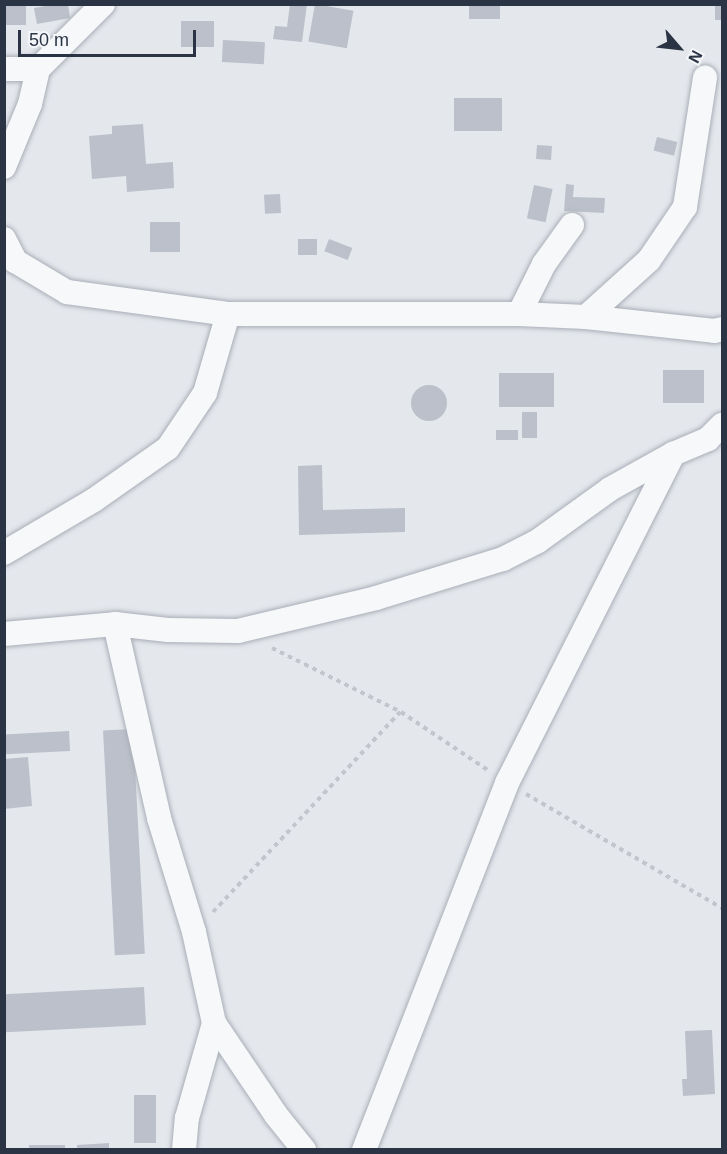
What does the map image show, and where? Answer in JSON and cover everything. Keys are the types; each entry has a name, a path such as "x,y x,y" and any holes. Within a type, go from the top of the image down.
{"street":[{"path":"4,166 30,104 38,69 103,4"},
{"path":"4,69 38,69"},
{"path":"586,317 650,260 685,207 705,78"},
{"path":"519,314 544,264 572,225"},
{"path":"4,239 15,261 68,292 228,314 519,314 586,317 714,332 723,328"},
{"path":"4,553 94,500 168,448 205,393 228,314"},
{"path":"4,634 115,624 168,630 238,631 376,598 502,559 538,541 610,489 672,454 708,439 723,425"},
{"path":"364,1149 507,783 672,454"},
{"path":"115,624 159,818 194,933 214,1023 276,1115 304,1149"},
{"path":"184,1149 187,1118 214,1023"}],"path":[{"path":"238,631 400,712 507,783 723,908"},
{"path":"194,933 400,712"}],"building":[{"path":"4,4 26,4 26,25 4,25"},
{"path":"68,4 70,18 37,24 34,8"},
{"path":"290,4 307,4 302,42 273,39 275,26 287,27"},
{"path":"315,4 353,11 347,48 308,41"},
{"path":"469,4 500,4 500,19 469,19"},
{"path":"715,4 722,4 722,20 715,20"},
{"path":"181,21 214,21 214,47 181,47"},
{"path":"223,40 265,42 264,64 222,62"},
{"path":"454,98 502,98 502,131 454,131"},
{"path":"143,124 146,164 173,162 174,188 127,192 126,176 92,179 89,136 112,134 112,126"},
{"path":"657,137 677,142 674,156 654,151"},
{"path":"537,145 552,146 551,160 536,159"},
{"path":"566,184 574,185 573,197 605,198 604,213 564,211"},
{"path":"534,185 553,189 546,222 527,218"},
{"path":"280,194 281,213 265,214 264,195"},
{"path":"150,222 180,222 180,252 150,252"},
{"path":"298,239 317,239 317,255 298,255"},
{"path":"329,239 352,248 348,260 324,251"},
{"path":"663,370 704,370 704,403 663,403"},
{"path":"499,373 554,373 554,407 499,407"},
{"path":"429,385 442,390 447,403 442,416 429,421 416,416 411,403 416,390"},
{"path":"522,412 537,412 537,438 522,438"},
{"path":"496,430 518,430 518,440 496,440"},
{"path":"322,465 323,510 405,508 405,532 299,535 298,466"},
{"path":"133,729 145,954 115,955 103,731"},
{"path":"69,731 70,751 5,754 4,734"},
{"path":"28,757 32,806 4,809 4,759"},
{"path":"144,987 146,1025 6,1032 4,994"},
{"path":"712,1030 715,1094 683,1096 682,1079 687,1079 685,1031"},
{"path":"134,1095 156,1095 156,1143 134,1143"},
{"path":"109,1143 109,1150 77,1150 77,1145"},
{"path":"29,1145 65,1145 65,1150 29,1150"}]}
